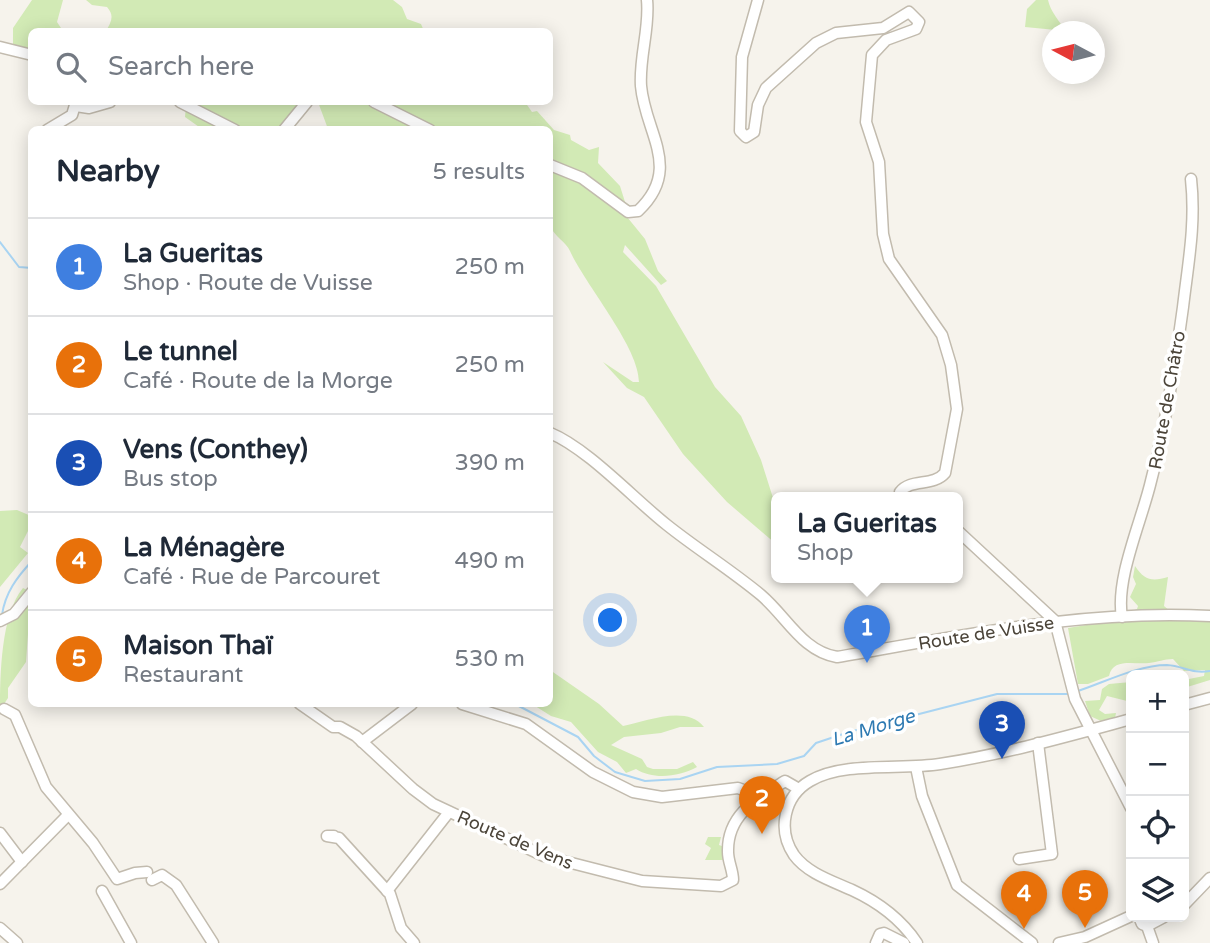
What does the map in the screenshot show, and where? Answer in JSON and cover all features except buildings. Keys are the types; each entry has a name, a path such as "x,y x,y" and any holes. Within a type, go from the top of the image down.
{"street":[{"path":"553,166 582,178 628,212 638,211 652,193 662,169 641,84 647,0"},
{"path":"758,0 741,65 743,111 740,131 746,137 754,132 758,105 766,88 823,39 845,31 883,28 909,12 919,22 916,29 886,40 872,55 866,122 879,162 885,247 894,270 942,335 951,365 957,409 946,473 936,481 904,486 900,492"},
{"path":"0,47 28,54"},
{"path":"54,126 68,118 75,105"},
{"path":"80,105 97,105"},
{"path":"186,105 227,126"},
{"path":"287,126 305,105"},
{"path":"380,105 422,126"},
{"name":"Route de Châtro","path":"1122,617 1120,606 1128,565 1173,387 1193,234 1191,179"},
{"name":"Route de Vuisse","path":"553,435 573,447 666,525 763,597 808,646 821,654 837,657 1055,621 1146,613 1210,615"},
{"path":"963,536 1055,621 1075,699 1126,798"},
{"path":"0,621 14,614 28,598"},
{"path":"1189,704 1210,698"},
{"name":"Route de Vens","path":"304,707 323,721 348,730 413,789 449,812 544,856 611,876 642,881 721,886 733,880 729,863 729,839 743,810 753,801"},
{"path":"362,742 408,707"},
{"path":"472,707 526,724 593,772 632,792 662,797 738,788 746,791 753,801 785,781 799,789"},
{"path":"4,709 15,715 41,780 93,843 117,879 135,873 162,875 176,885 213,943"},
{"path":"917,943 900,922 879,905 813,872 795,856 789,845 785,821 790,802 799,789 825,774 916,767 980,757 1126,720"},
{"path":"1019,859 1052,854 1038,743"},
{"path":"916,767 922,796 957,885 1032,943"},
{"path":"387,891 449,812"},
{"path":"0,884 68,815"},
{"path":"0,833 22,862"},
{"path":"334,836 387,891 404,934 414,943"},
{"path":"1189,900 1210,878"},
{"path":"102,891 131,943"},
{"path":"1059,943 1085,937 1126,918"},
{"path":"1152,922 1153,943"},
{"path":"0,928 17,943"},
{"path":"876,943 880,934 884,933 896,936 904,943"}],"green space":[{"path":"32,0 63,0 57,22 61,28 28,28 28,52 13,50 13,28"},
{"path":"86,0 393,0 402,7 407,19 421,24 423,28 108,28 111,13 107,7 92,5"},
{"path":"1036,0 1048,0 1059,21 1042,21 1042,29 1025,27 1027,9"},
{"path":"186,105 301,105 283,126 198,126 185,117"},
{"path":"319,105 527,105 532,112 537,111 550,126 327,126"},
{"path":"553,129 570,135 571,140 589,150 599,147 598,163 620,186 625,202 634,208 623,212 645,239 658,271 667,281 661,285 625,245 623,252 656,286 715,387 741,416 761,460 771,492 771,540 727,502 683,454 644,397 627,388 603,362 633,382 639,382 637,368 621,334 568,248 554,233"},
{"path":"17,510 28,515 28,531 20,547 28,553 0,587 0,511"},
{"path":"1135,566 1149,579 1168,577 1164,606 1177,617 1210,621 1210,680 1189,686 1189,679 1204,676 1205,670 1183,670 1173,659 1167,659 1120,664 1111,670 1109,676 1088,684 1078,684 1068,628 1111,621 1137,609 1138,606 1130,597 1136,584 1133,577"},
{"path":"23,588 28,590 26,662 8,688 8,698 0,710 3,646 16,599"},
{"path":"553,672 599,704 623,726 665,716 696,720 704,727 680,727 661,733 624,737 611,745 642,759 647,767 653,769 677,769 693,762 697,767 666,776 650,775 636,769 626,773 617,762 598,752 571,722 551,716 537,707 553,707"},
{"path":"1126,682 1126,701 1107,696 1099,710 1105,714 1116,713 1115,718 1101,721 1090,716 1085,701 1100,700 1102,689 1109,684"},
{"path":"708,837 721,837 719,845 722,846 723,860 705,860 711,848 705,844"}],"waterway":[{"path":"0,242 19,267 28,268"},
{"name":"La Morge","path":"2,615 12,586 28,565"},
{"name":"La Morge","path":"1078,691 1133,671 1156,666 1210,671"},
{"name":"La Morge","path":"521,707 578,737 594,756 615,772 645,781 680,779 717,767 777,764 804,756 816,743 849,732 997,694 1069,694"}],"place":[{"name":"La Gueritas","path":"867,663"},
{"name":"Vens (Conthey)","path":"1002,759"},
{"name":"Le tunnel","path":"762,834"},
{"name":"Maison Thaï","path":"1085,928"},
{"name":"La Ménagère","path":"1024,929"}]}
